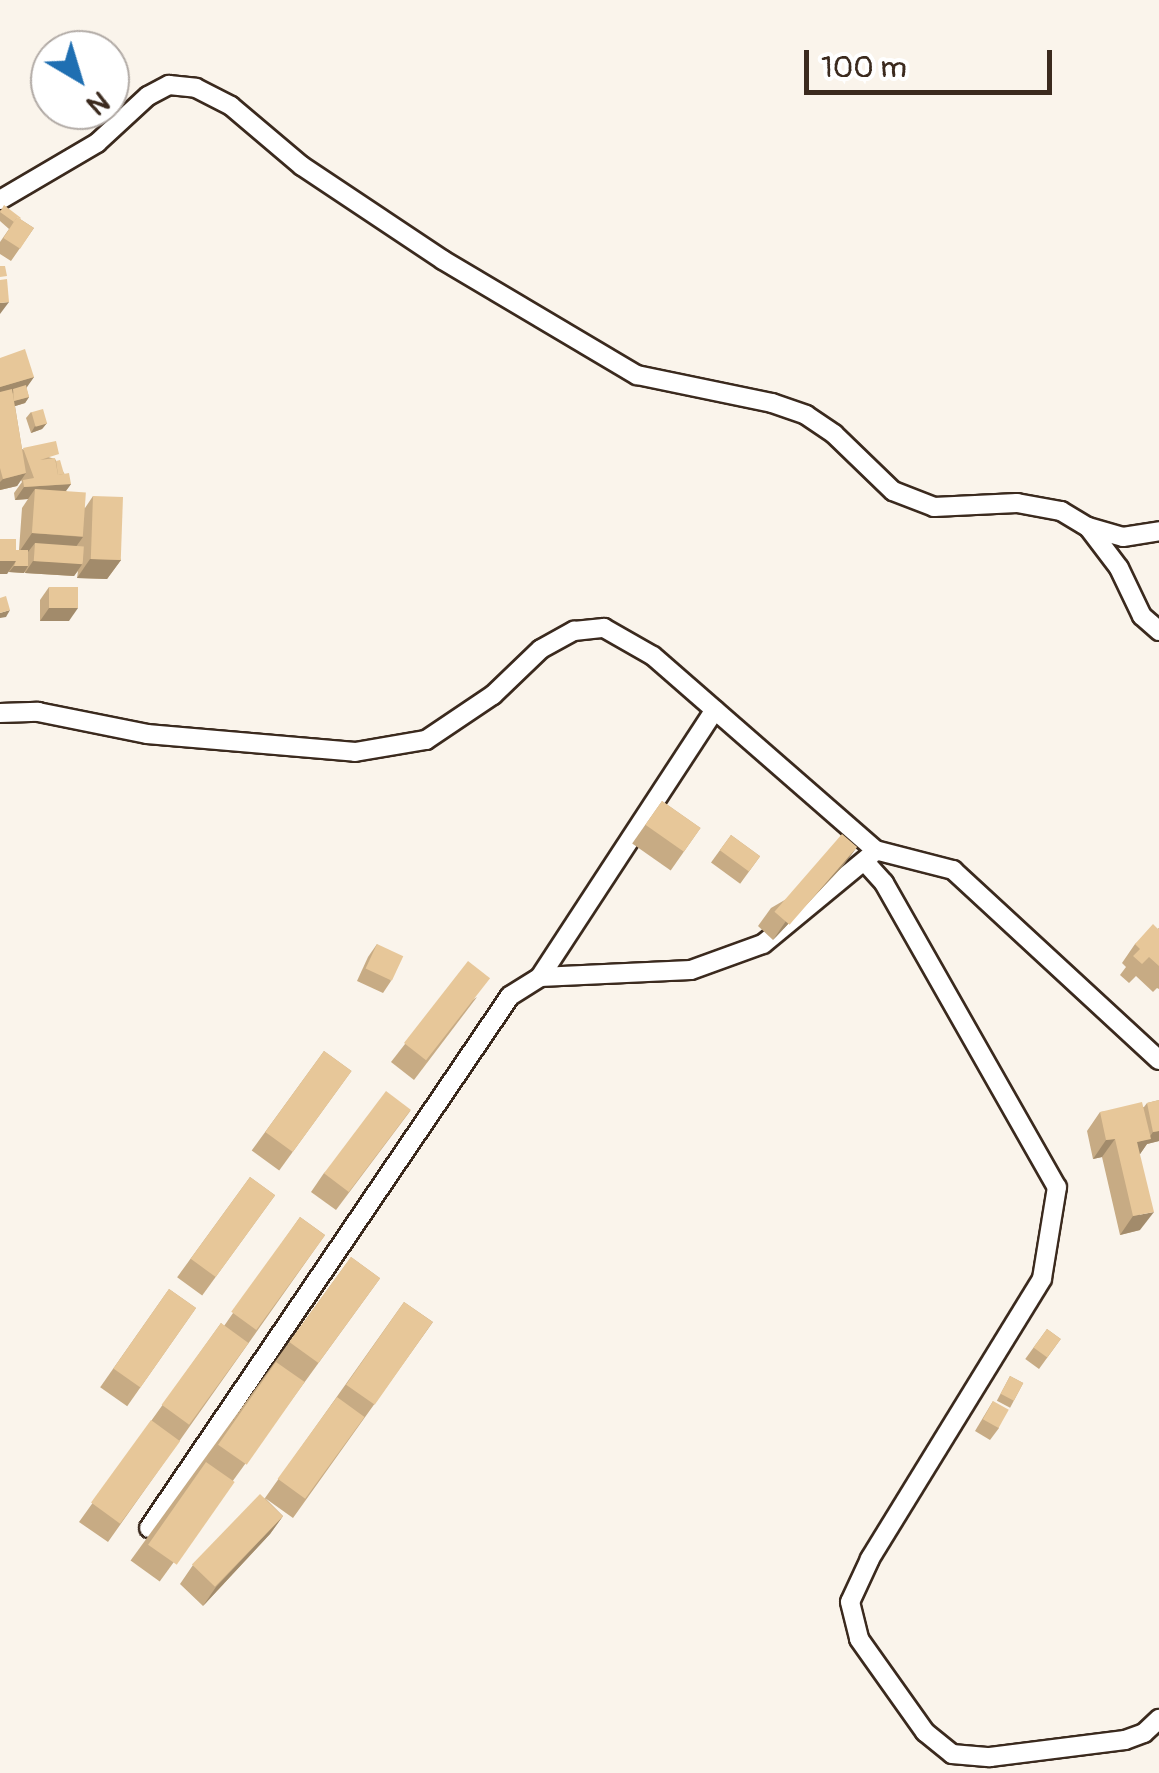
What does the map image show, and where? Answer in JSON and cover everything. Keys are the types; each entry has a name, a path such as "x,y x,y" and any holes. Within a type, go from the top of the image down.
{"street":[{"path":"0,200 98,144 148,96 168,86 196,88 231,106 302,166 443,260 591,352 637,375 772,403 806,416 834,434 894,492 934,508 1017,503 1061,511 1088,527 1123,537 1159,531"},
{"path":"1088,527 1119,568 1142,616 1159,631"},
{"path":"0,712 38,712 147,734 355,752 426,740 494,695 541,649 574,632 604,628 653,656 871,856 1057,1188 1042,1279 870,1559 850,1602 859,1639 926,1732 952,1754 990,1757 1125,1740 1144,1733 1159,1719"},
{"path":"149,1528 510,996 540,977 714,710"},
{"path":"540,977 691,970 764,944 871,856 953,870 1159,1060"}],"building":[{"path":"4,205 21,218 14,222 0,212"},
{"path":"17,217 34,228 20,249 3,238"},
{"path":"0,266 5,266 7,276 0,277"},
{"path":"7,279 9,302 0,303 0,280"},
{"path":"25,349 34,377 0,387 0,358"},
{"path":"26,385 29,397 14,401 13,389"},
{"path":"12,389 26,473 3,479 0,392"},
{"path":"43,409 47,423 36,427 31,412"},
{"path":"56,441 59,454 40,460 55,458 58,475 69,473 71,484 24,487 23,480 34,478 23,448"},
{"path":"60,460 64,474 58,475 56,461"},
{"path":"35,489 86,493 83,536 32,533"},
{"path":"93,496 123,497 121,560 91,559"},
{"path":"0,539 16,539 16,561 0,561"},
{"path":"35,543 84,546 83,564 34,561"},
{"path":"16,550 28,550 28,566 14,566"},
{"path":"49,587 78,587 78,608 49,608"},
{"path":"6,596 10,610 0,613 0,598"},
{"path":"662,801 701,828 684,852 645,825"},
{"path":"842,834 857,847 790,925 774,912"},
{"path":"731,835 760,856 749,872 720,850"},
{"path":"1153,924 1159,928 1159,966 1149,957 1142,964 1133,956 1140,949 1135,944"},
{"path":"377,944 403,956 392,981 366,968"},
{"path":"468,961 490,978 426,1060 404,1043"},
{"path":"324,1051 352,1071 293,1152 265,1132"},
{"path":"386,1091 411,1110 349,1192 324,1173"},
{"path":"1159,1100 1159,1131 1153,1132 1147,1103"},
{"path":"1142,1102 1151,1139 1137,1142 1154,1212 1133,1216 1115,1139 1106,1140 1100,1112"},
{"path":"250,1177 275,1195 216,1277 191,1259"},
{"path":"300,1217 325,1235 256,1330 231,1312"},
{"path":"351,1257 380,1278 318,1363 289,1342"},
{"path":"169,1289 196,1308 140,1387 113,1368"},
{"path":"404,1302 433,1322 375,1405 346,1385"},
{"path":"221,1323 249,1343 189,1425 162,1405"},
{"path":"1047,1329 1061,1339 1047,1358 1033,1348"},
{"path":"276,1362 305,1382 247,1465 218,1445"},
{"path":"1010,1376 1023,1383 1014,1401 1001,1394"},
{"path":"337,1397 365,1417 305,1499 278,1479"},
{"path":"993,1401 1009,1410 999,1428 983,1419"},
{"path":"151,1420 180,1441 120,1524 91,1503"},
{"path":"206,1462 235,1482 177,1565 148,1545"},
{"path":"260,1494 283,1516 215,1587 192,1564"}]}
